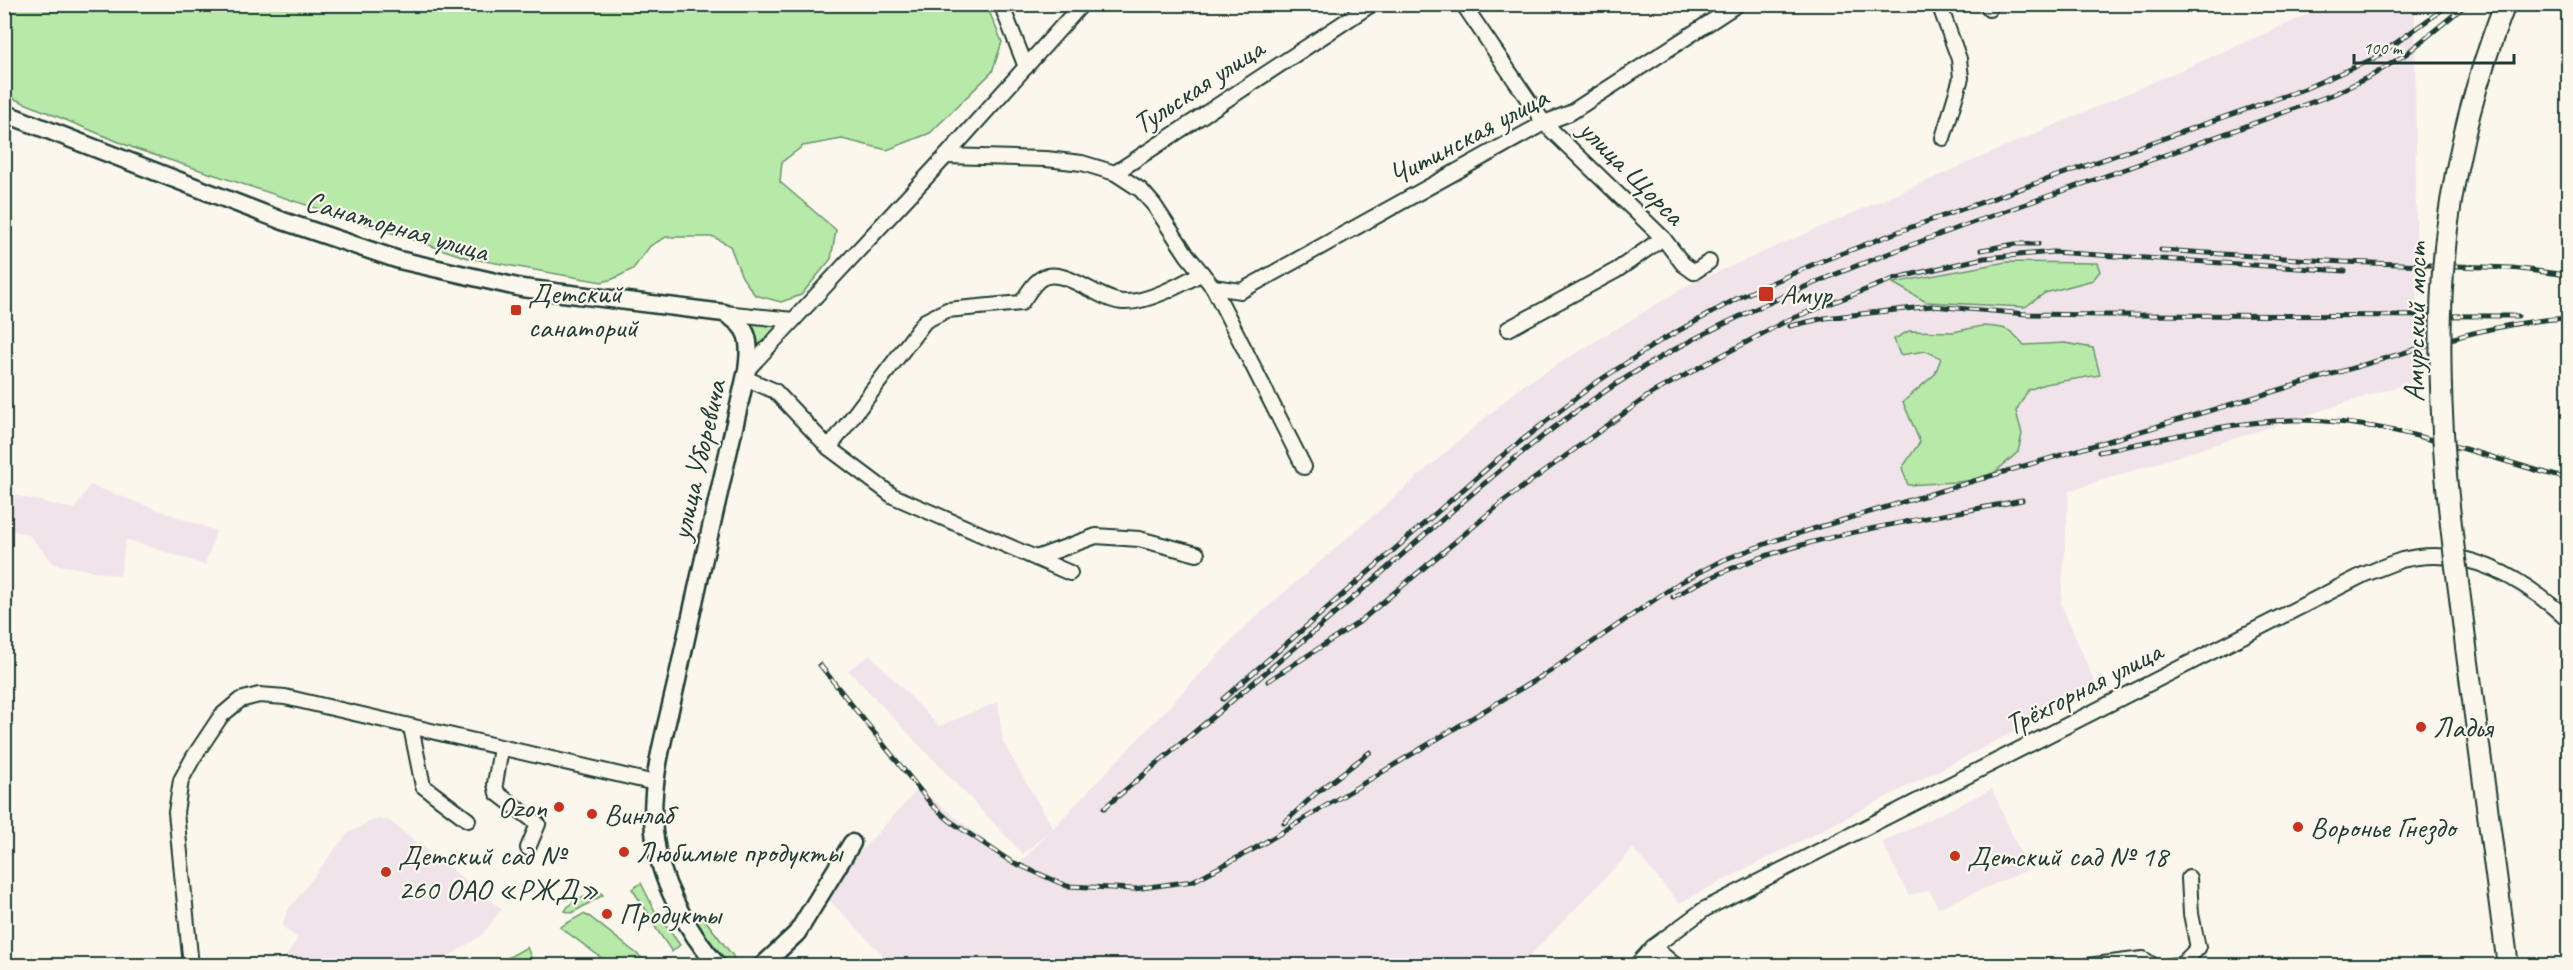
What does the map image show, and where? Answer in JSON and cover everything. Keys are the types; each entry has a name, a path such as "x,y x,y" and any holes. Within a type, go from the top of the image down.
{"highway":[{"name":"Амурский мост","path":"2505,4 2473,100 2458,167 2447,229 2442,307 2445,461 2466,647 2508,966"}],"main road":[{"name":"Санаторная улица","path":"4,113 284,221 399,260 522,288 724,314"},
{"path":"724,314 738,321 746,333 749,350 746,374"},
{"name":"улица Уборевича","path":"718,966 704,951 685,920 666,880 654,835 653,813 655,783 691,610 746,374"},
{"path":"762,966 797,933 852,843"}],"street":[{"path":"1001,4 1026,67"},
{"name":"улица Уборевича","path":"746,374 1082,4"},
{"name":"Тульская улица","path":"1114,173 1372,4"},
{"name":"улица Щорса","path":"1463,4 1544,123 1663,238 1683,264 1694,272 1709,262"},
{"name":"Читинская улица","path":"1213,287 1242,291 1544,123 1570,112 1738,4"},
{"path":"1939,4 1959,59 1961,78 1943,138"},
{"path":"946,156 1046,159 1082,163 1114,173 1141,190 1213,287 1304,467"},
{"path":"1508,329 1617,270 1663,238"},
{"path":"829,448 925,321 936,314 947,310 1021,303 1041,278 1049,276 1058,275 1100,295 1124,302 1165,293 1202,273"},
{"path":"724,314 793,320"},
{"path":"746,374 775,391 829,448 893,496 1070,573"},
{"path":"1036,558 1096,536 1139,539 1197,554"},
{"name":"Трёхгорная улица","path":"1636,966 1653,947 1705,909 2363,575 2402,560 2438,556 2466,558 2492,567 2522,583 2568,620"},
{"path":"191,966 176,812 181,780 221,716 240,700 259,694 285,698 655,783"},
{"path":"411,727 423,786 468,820"},
{"path":"501,748 495,784 497,793 538,824 528,848"},
{"path":"2169,966 2181,965 2198,948 2191,914 2188,878"},
{"path":"1653,947 1676,966"},
{"path":"2087,966 2142,959 2154,966"}],"shaded area":[{"path":"2330,5 2415,5 2417,380 2069,491 2061,604 2098,689 1679,903 1633,849 1521,965 893,965 822,893 919,788 1017,866 1052,829 1023,854 848,670 870,655 939,726 998,702 1003,743 1053,828 1247,625 1522,386 1688,285"},
{"path":"90,485 216,531 205,565 126,539 120,576 54,564 28,534 5,529 5,493 74,509"},
{"name":"Детский сад № 18","path":"1992,789 2028,870 1938,908 1930,891 1908,895 1882,842"},
{"name":"Детский сад № 260 ОАО «РЖД»","path":"379,819 390,821 502,909 482,935 435,965 290,965 283,960 298,939 282,926 288,910 347,834 368,822"}],"green space":[{"path":"986,4 1002,42 992,72 930,133 887,150 842,139 803,146 782,162 780,182 836,230 831,259 801,295 781,302 755,295 742,277 730,246 714,237 666,237 650,246 633,269 602,282 468,258 136,149 5,95 5,5"},
{"path":"2006,262 2097,263 2100,271 2093,280 2045,293 2025,307 1926,302 1893,283"},
{"path":"749,321 779,325 759,349"},
{"path":"1982,326 2006,329 2024,345 2065,343 2093,348 2100,375 2045,384 2028,390 2016,411 2022,434 2018,452 1986,480 1908,485 1902,468 1920,442 1903,402 1935,374 1941,358 1926,351 1900,355 1894,339 1909,331 1953,332"},
{"path":"641,883 657,915 652,919 632,889"},
{"path":"601,893 603,895 572,913 565,911 576,900"},
{"path":"583,914 651,965 611,965 560,927"},
{"path":"697,917 705,920 733,956 734,961 730,965 709,945 693,919"},
{"path":"661,919 680,945 672,952 653,924"},
{"path":"527,947 532,960 540,965 495,965"}],"railway":[{"path":"1223,699 1498,459 1594,384 1660,341 1738,298 1814,264 1903,230 2304,89 2375,58 2450,4"},
{"path":"1104,808 1322,625 1504,467 1583,407 1666,354 1756,309 1847,270 1940,234 2334,94 2373,75 2406,54 2467,4"},
{"path":"1981,250 2015,244 2038,244"},
{"path":"2161,250 2343,262 2512,268 2568,275"},
{"path":"1268,681 1358,623 1505,500 1652,393 1788,320 1896,278 1984,258 2053,252 2345,271"},
{"path":"1790,326 1825,318 1932,306 2027,314 2518,316"},
{"path":"820,665 931,804 950,821 1010,861 1067,886 1134,889 1193,881 1254,849 1552,670 1679,583 1723,560 1776,540 2450,339 2509,325 2568,318"},
{"path":"2099,452 2243,424 2292,420 2328,421 2398,431 2568,479"},
{"path":"1673,597 1713,576 1755,559 1799,546 1888,525 2022,500"},
{"path":"1284,823 1315,794 1370,752"}],"place":[{"name":"Амур","path":"1766,294"},
{"name":"Детский санаторий","path":"516,310"},
{"name":"Ладья","path":"2421,727"},
{"name":"Ozon","path":"559,807"},
{"name":"Винлаб","path":"592,814"},
{"name":"Воронье Гнездо","path":"2298,827"},
{"name":"Любимые продукты","path":"624,852"},
{"name":"Детский сад № 18","path":"1955,856"},
{"name":"Детский сад № 260 ОАО «РЖД»","path":"386,872"},
{"name":"Продукты","path":"607,914"}]}
